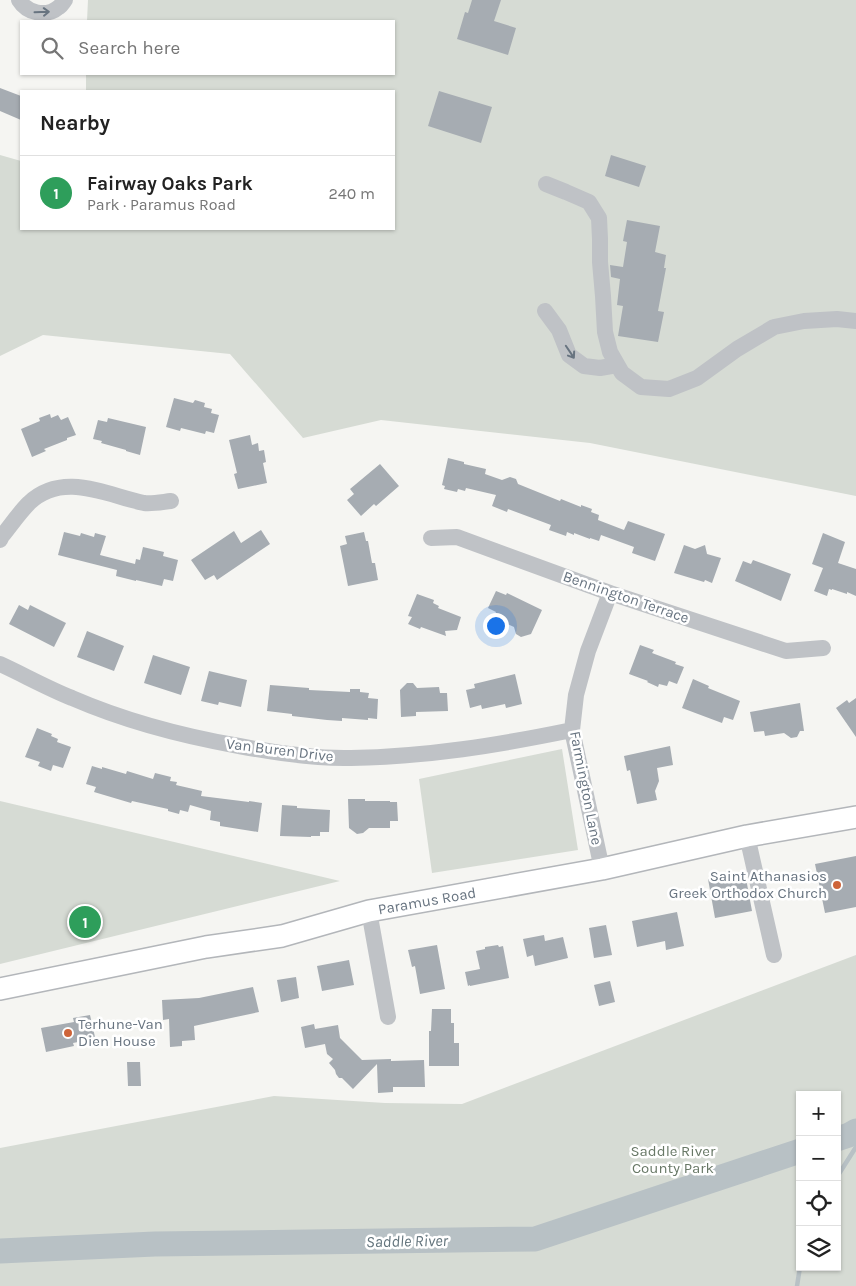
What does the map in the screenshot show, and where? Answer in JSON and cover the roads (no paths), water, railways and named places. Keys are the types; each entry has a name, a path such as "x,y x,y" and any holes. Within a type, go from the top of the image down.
{"main road":[{"name":"Paramus Road","path":"0,989 206,947 282,936 369,911 602,869 747,836 856,817"}],"street":[{"path":"19,0 26,9 41,13 59,7 64,0"},
{"path":"546,184 589,202 599,218 605,332 610,352 622,373 641,387 669,389 697,378 737,349 774,327 804,320 837,319 856,321"},
{"path":"545,311 559,330 569,355 584,366 600,368 617,365"},
{"path":"1,537 30,502 43,493 58,488 72,486 87,488 146,504 171,501"},
{"name":"Bennington Terrace","path":"431,538 457,537 610,593 786,651 823,648"},
{"name":"Farmington Lane","path":"602,869 572,730 576,695 588,651 610,593"},
{"name":"Van Buren Drive","path":"0,664 71,698 156,728 207,741 310,757 392,757 449,752 505,744 572,730"},
{"path":"747,836 774,955"},
{"path":"369,911 388,1017"}],"waterway":[{"name":"Saddle River","path":"841,1138 856,1131"},
{"path":"841,1171 856,1147"},
{"name":"Saddle River","path":"0,1251 155,1244 535,1239 796,1152"},
{"path":"797,1286 799,1271"}],"place":[{"name":"Saint Athanasios Greek Orthodox Church","path":"837,885"},
{"name":"Fairway Oaks Park","path":"85,922"},
{"name":"Terhune-Van Dien House","path":"68,1033"}],"park label":[{"name":"Saddle River County Park","path":"673,1160"}]}
